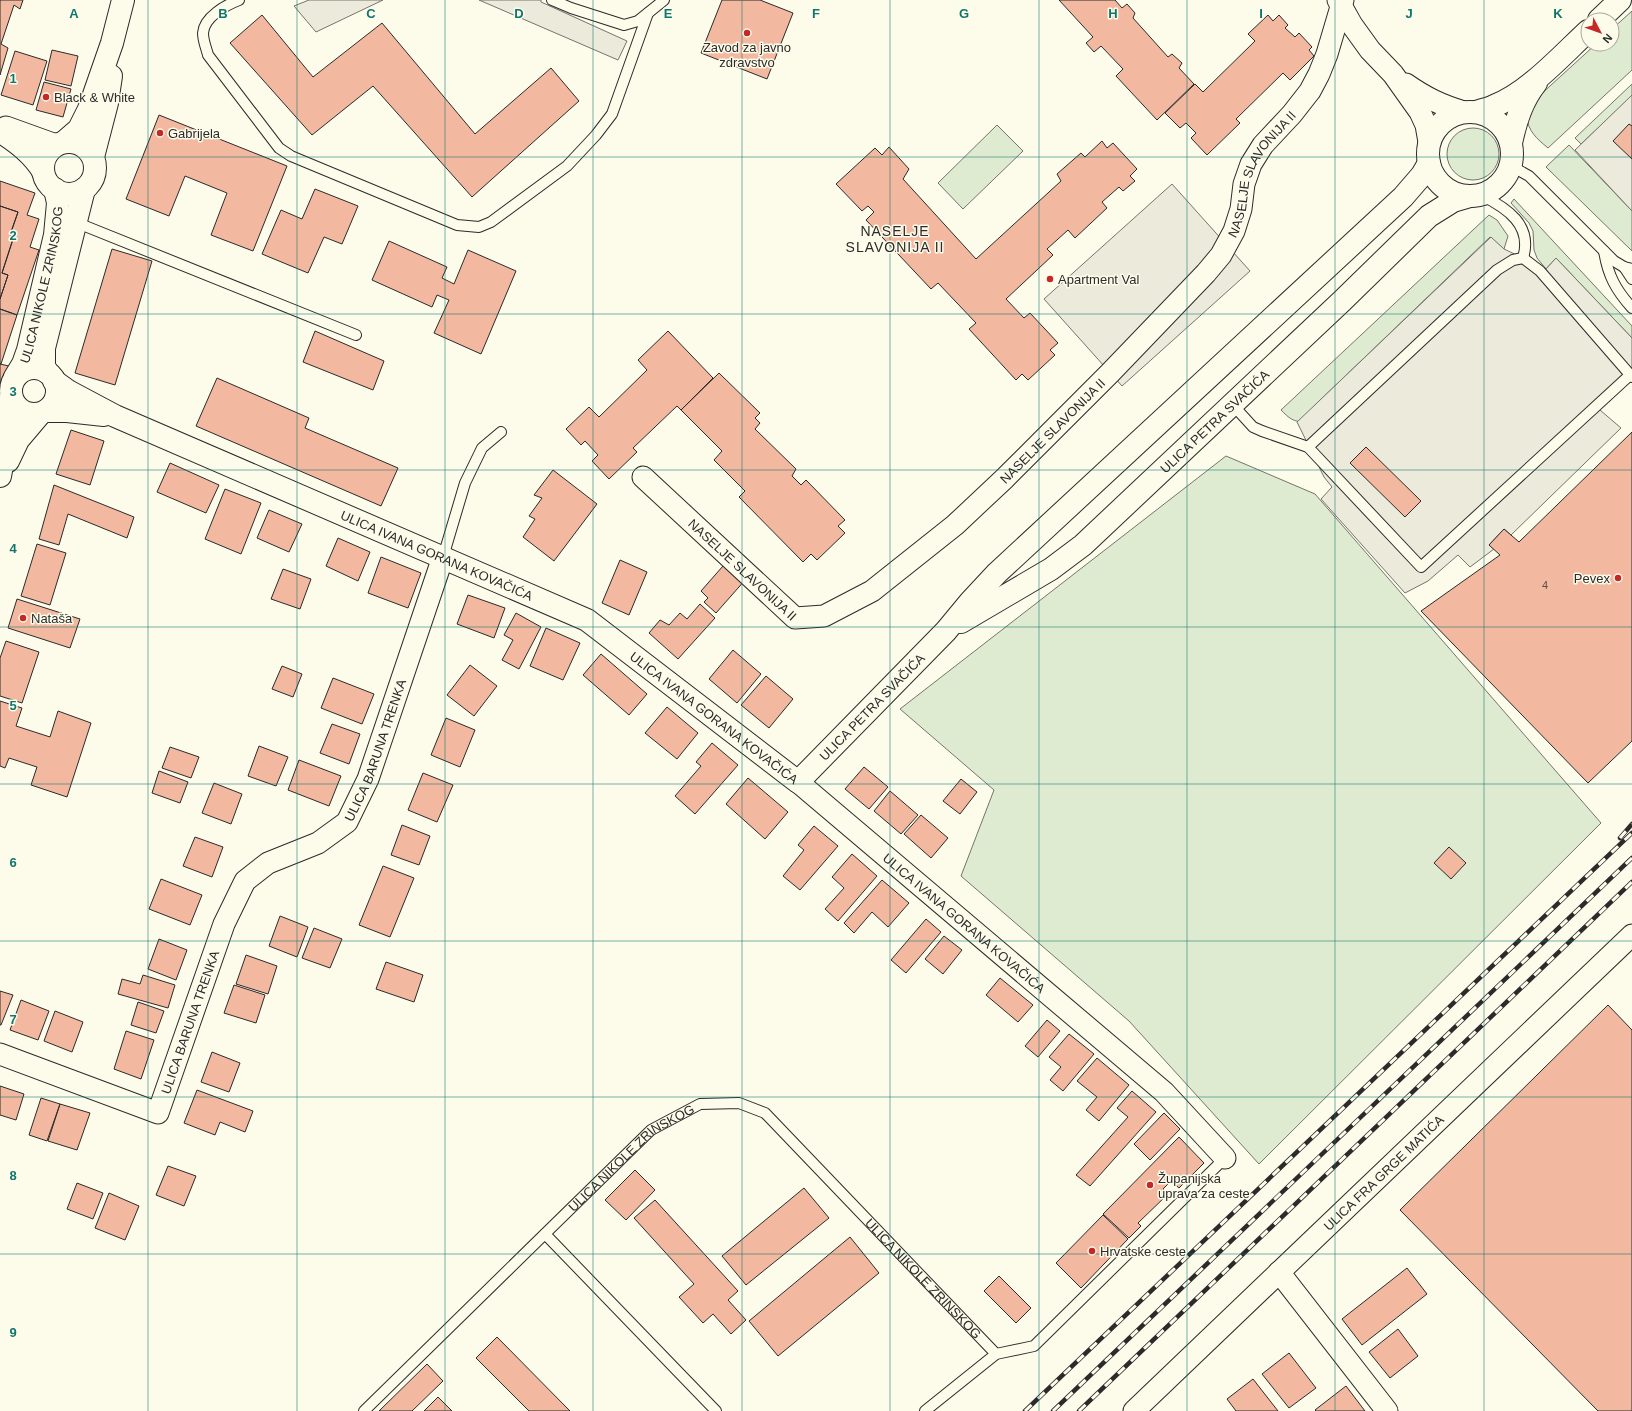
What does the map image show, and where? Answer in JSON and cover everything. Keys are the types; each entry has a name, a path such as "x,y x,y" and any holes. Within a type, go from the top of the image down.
{"main road":[{"path":"60,144 73,142 81,144 93,157 95,166 94,174 91,182 84,189 70,194 55,190 45,179 43,172 46,156 50,150 78,129 89,109 112,43 123,0"},
{"path":"1607,12 1620,0"},
{"path":"1470,112 1488,115 1498,122 1506,131 1511,142 1513,154 1511,166 1504,179 1494,189 1476,195 1456,194 1444,187 1434,176 1429,152 1434,131 1442,122 1453,115 1494,106 1508,99 1541,75 1580,38"},
{"path":"93,157 107,103 112,72 112,43"},
{"path":"1511,142 1520,110 1527,94 1541,75"},
{"name":"ULICA PETRA SVAČIĆA","path":"798,782 946,631 970,602 998,573 1403,197 1422,175 1429,152"},
{"name":"ULICA NIKOLE ZRINSKOG","path":"51,376 44,366 44,348 84,189"},
{"name":"ULICA NIKOLE ZRINSKOG","path":"0,476 10,416 13,387 28,350 55,235 58,204 55,190"},
{"name":"ULICA PETRA SVAČIĆA","path":"946,631 1051,569 1083,545 1430,216 1453,201 1476,195"},
{"path":"33,368 51,376 57,387 55,401 43,412 33,415 19,410 14,404 13,387 21,372 33,368"},
{"name":"ULICA IVANA GORANA KOVAČIĆA","path":"51,376 68,391 115,416 587,620 798,782"},
{"name":"ULICA IVANA GORANA KOVAČIĆA","path":"43,412 67,411 115,416"},
{"name":"ULICA NIKOLE ZRINSKOG","path":"0,476 18,440 43,412"}],"street":[{"path":"1341,2 1352,25 1370,50 1393,74 1420,112 1426,125 1429,152"},
{"name":"NASELJE SLAVONIJA II","path":"643,477 795,618 824,616 872,591 955,525 1004,479 1110,373 1206,273 1221,255 1234,232 1241,209 1244,184 1251,164 1263,144 1292,114 1310,91 1327,54 1341,2"},
{"path":"1393,74 1427,98 1437,103 1470,112"},
{"path":"0,125 60,144"},
{"path":"0,132 18,144 35,159 43,172"},
{"name":"ULICA BARUNA TRENKA","path":"0,1054 158,1113 224,924 245,881 268,863 318,842 347,822 368,779 443,558"},
{"name":"ULICA IVANA GORANA KOVAČIĆA","path":"798,782 1164,1092 1225,1158"},
{"name":"ULICA FRA GRGE MATIĆA","path":"1134,1411 1632,935"},
{"path":"1279,1272 1387,1411"}],"lane":[{"path":"239,0 219,10 211,18 203,31 203,41 208,55 279,148 291,156 457,225 479,227 491,222 567,166 596,135 612,114 648,14"},
{"path":"552,0 571,8 624,24 638,21 664,0"},
{"path":"1511,166 1529,176 1614,261 1628,268 1632,279"},
{"path":"1476,195 1507,210 1523,229 1526,240 1523,258"},
{"path":"76,222 356,335"},
{"path":"1604,251 1606,266 1618,292 1632,308"},
{"path":"1232,404 1254,427 1308,447 1422,568 1631,376 1540,271 1523,258 1513,260 1497,270 1308,447"},
{"path":"443,558 465,483 482,448 501,432"},
{"name":"ULICA NIKOLE ZRINSKOG","path":"364,1411 651,1130 700,1104 739,1103 765,1113 996,1354"},
{"path":"925,1411 996,1354 1034,1346 1225,1158"},
{"path":"545,1234 716,1411"}],"green space":[{"path":"1632,11 1632,70 1548,148 1534,134 1529,126 1526,116 1539,96 1587,52 1620,52 1620,22"},
{"path":"1632,84 1632,96 1581,144 1575,138"},
{"path":"997,125 1023,151 963,209 938,183"},
{"path":"1473,128 1483,130 1491,136 1497,144 1499,154 1497,164 1491,172 1483,178 1473,180 1463,178 1455,172 1449,164 1447,154 1449,144 1455,136 1463,130"},
{"path":"1569,145 1632,211 1632,251 1546,167"},
{"path":"1514,199 1632,326 1632,338 1556,258 1546,269 1537,258 1534,250 1533,231 1529,223 1511,203"},
{"path":"1489,215 1497,220 1508,236 1504,249 1490,237 1314,406 1305,422 1292,419 1281,410"},
{"path":"1226,456 1315,494 1601,823 1259,1164 1129,1021 961,876 994,790 900,709"}],"shaded area":[{"path":"309,0 383,0 316,32 294,6"},
{"path":"479,0 541,0 541,2 627,41 618,60"},
{"path":"1632,95 1632,211 1575,150"},
{"path":"1172,184 1250,271 1122,386 1044,299"},
{"path":"1491,237 1504,249 1546,269 1556,258 1632,338 1632,379 1600,410 1621,428 1511,535 1504,529 1489,545 1494,549 1470,567 1458,555 1428,581 1405,593 1321,499 1332,487 1324,477 1297,422"}],"building":[{"path":"0,0 23,0 20,9 14,5 1,44 8,48 0,75"},
{"name":"Zavod za javno zdravstvo","path":"722,0 760,0 793,13 767,79 701,53"},
{"path":"1059,0 1115,0 1122,8 1127,4 1135,13 1133,18 1168,57 1172,54 1182,63 1179,68 1194,84 1157,120 1116,76 1123,69 1101,46 1094,52 1086,43 1093,37"},
{"path":"262,15 313,77 382,23 475,134 551,68 579,101 472,197 373,86 312,135 230,43"},
{"path":"1268,15 1273,21 1279,15 1288,25 1285,28 1295,37 1299,33 1312,47 1309,50 1314,56 1290,80 1283,73 1236,119 1240,123 1207,155 1191,138 1196,133 1186,123 1180,128 1165,113 1195,84 1203,92 1255,41 1248,34"},
{"path":"52,50 78,56 71,86 45,80"},
{"path":"15,51 47,61 33,105 1,95"},
{"path":"44,82 71,89 63,117 36,110"},
{"path":"159,115 287,166 253,251 211,235 227,193 185,176 169,216 126,199"},
{"path":"1629,124 1632,126 1632,159 1613,141"},
{"path":"1102,141 1107,148 1113,143 1137,169 1130,176 1135,181 1123,191 1119,187 1102,202 1107,208 1075,238 1068,230 1047,249 1053,255 1006,299 1024,318 1030,313 1058,343 1050,350 1055,355 1028,380 1022,374 1016,380 969,329 976,323 938,283 931,289 866,220 874,212 868,206 862,211 836,184 875,148 882,155 889,147 909,169 903,179 976,259 1061,181 1057,174 1081,153 1085,157"},
{"path":"0,181 35,193 27,215 39,219 30,247 39,250 17,315 0,309 0,299 8,275 2,273 14,236 10,235 18,212 0,206"},
{"path":"315,189 358,206 342,244 324,237 308,273 262,254 281,210 302,219"},
{"path":"0,206 18,212 10,235 14,236 2,273 8,275 0,299"},
{"path":"389,241 447,267 442,278 454,284 468,250 516,271 481,354 434,333 449,300 437,295 432,307 372,280"},
{"path":"112,249 152,261 115,385 75,373"},
{"path":"0,309 17,315 1,364 0,364"},
{"path":"315,331 384,361 373,390 303,362"},
{"path":"668,331 713,378 681,410 677,406 633,448 637,452 609,479 592,461 598,455 585,441 581,445 566,429 589,407 599,417 647,370 638,360"},
{"path":"0,364 9,366 0,398"},
{"path":"719,373 760,413 755,418 760,423 755,429 796,469 792,476 801,485 806,480 845,520 838,526 845,533 817,560 811,554 803,562 739,497 745,491 714,460 722,451 681,410"},
{"path":"217,378 309,418 305,428 398,468 381,506 196,426"},
{"path":"71,430 104,441 90,485 56,474"},
{"path":"1632,432 1632,741 1588,783 1421,611 1500,555 1489,545 1504,529 1519,542"},
{"path":"1366,447 1421,501 1405,517 1350,463"},
{"path":"170,463 219,485 206,513 157,492"},
{"path":"553,470 597,504 554,561 523,537 535,519 529,516 542,498 534,495"},
{"path":"54,485 134,517 127,538 68,514 59,545 39,539"},
{"path":"225,489 261,503 241,554 205,539"},
{"path":"269,510 302,524 289,552 257,538"},
{"path":"338,538 370,552 358,581 326,566"},
{"path":"37,544 66,553 50,605 21,596"},
{"path":"381,557 421,573 408,608 368,593"},
{"path":"620,560 647,572 629,615 602,603"},
{"path":"723,566 746,579 716,613 704,602 708,598 701,591"},
{"path":"283,569 311,579 300,609 271,599"},
{"path":"468,595 505,608 494,638 457,624"},
{"path":"17,599 80,619 70,648 8,628"},
{"path":"700,604 715,618 678,659 649,633 660,620 669,625 680,613 687,619"},
{"path":"516,613 541,627 519,669 502,660 513,640 504,635"},
{"path":"546,628 580,643 563,680 530,666"},
{"path":"6,641 39,652 22,703 0,696 0,658"},
{"path":"733,650 761,674 737,703 709,679"},
{"path":"601,654 647,694 629,715 583,675"},
{"path":"470,665 497,686 474,716 447,695"},
{"path":"282,666 302,674 293,697 272,689"},
{"path":"766,676 793,699 769,728 741,705"},
{"path":"333,678 374,694 362,724 321,708"},
{"path":"0,701 22,708 16,726 50,737 58,711 91,723 67,797 31,785 37,767 9,758 5,768 0,766"},
{"path":"667,707 698,733 677,759 645,733"},
{"path":"446,718 475,730 460,767 431,755"},
{"path":"332,724 360,734 349,764 320,753"},
{"path":"712,743 738,765 695,814 675,796 701,766 696,762"},
{"path":"259,746 288,757 276,786 248,776"},
{"path":"170,747 199,757 191,778 162,768"},
{"path":"299,760 341,776 329,806 288,790"},
{"path":"864,767 888,787 869,809 845,789"},
{"path":"159,771 188,782 180,803 152,793"},
{"path":"423,773 453,785 437,822 408,810"},
{"path":"748,778 788,812 765,839 726,804"},
{"path":"961,779 977,792 960,814 943,801"},
{"path":"214,783 242,794 231,824 202,813"},
{"path":"890,791 918,815 901,834 874,811"},
{"path":"921,815 948,838 931,858 904,834"},
{"path":"402,825 430,836 419,865 391,855"},
{"path":"814,826 838,846 800,890 783,876 804,850 798,845"},
{"path":"195,837 223,847 212,877 183,866"},
{"path":"1449,847 1466,863 1451,879 1434,863"},
{"path":"852,854 877,876 838,921 825,909 844,888 832,877"},
{"path":"383,866 414,878 390,937 359,925"},
{"path":"161,879 202,895 190,925 149,909"},
{"path":"882,880 909,903 888,927 872,912 854,933 844,923"},
{"path":"280,916 308,927 297,957 269,946"},
{"path":"926,919 941,932 906,973 891,960"},
{"path":"314,928 342,939 330,968 302,958"},
{"path":"944,936 962,950 943,974 925,959"},
{"path":"159,939 187,950 176,980 148,969"},
{"path":"246,955 277,966 268,994 236,984"},
{"path":"386,962 423,975 414,1002 376,989"},
{"path":"143,975 175,985 168,1008 118,994 122,979 140,984"},
{"path":"1000,978 1033,1005 1018,1022 986,995"},
{"path":"234,985 265,995 256,1023 224,1013"},
{"path":"0,991 13,995 1,1025 0,1025"},
{"path":"21,1000 49,1011 38,1040 10,1030"},
{"path":"138,1002 164,1011 156,1033 131,1025"},
{"path":"1608,1005 1632,1030 1632,1411 1598,1411 1400,1210"},
{"path":"55,1011 83,1022 72,1052 44,1041"},
{"path":"1047,1020 1060,1031 1038,1057 1025,1046"},
{"path":"126,1031 154,1040 141,1079 114,1069"},
{"path":"1069,1034 1094,1054 1063,1091 1050,1080 1061,1067 1049,1057"},
{"path":"212,1052 240,1063 229,1092 201,1082"},
{"path":"1097,1058 1129,1085 1099,1121 1086,1110 1097,1097 1077,1081"},
{"path":"0,1086 24,1094 16,1120 0,1115"},
{"path":"197,1090 253,1111 245,1132 220,1122 215,1135 184,1123"},
{"path":"1132,1091 1156,1112 1090,1186 1076,1175 1128,1117 1117,1108"},
{"path":"41,1098 60,1104 47,1141 29,1135"},
{"path":"60,1104 90,1113 77,1150 48,1141"},
{"path":"1164,1113 1180,1129 1150,1160 1134,1144"},
{"name":"Županijska uprava za ceste","path":"1179,1137 1204,1163 1179,1188 1171,1181 1163,1189 1168,1194 1138,1223 1141,1226 1129,1238 1103,1214"},
{"path":"168,1166 196,1176 184,1206 156,1195"},
{"path":"635,1170 655,1190 626,1220 605,1200"},
{"path":"77,1183 103,1193 93,1219 67,1209"},
{"path":"804,1188 829,1218 746,1285 722,1256"},
{"path":"109,1193 139,1206 125,1240 95,1228"},
{"path":"655,1200 738,1291 728,1300 746,1320 731,1334 713,1314 703,1323 679,1297 694,1284 634,1218"},
{"name":"Hrvatske ceste","path":"1103,1215 1128,1239 1081,1288 1056,1263"},
{"path":"850,1237 879,1273 778,1356 749,1321"},
{"path":"1407,1268 1427,1294 1362,1345 1342,1319"},
{"path":"999,1276 1031,1308 1016,1323 984,1291"},
{"path":"1398,1329 1418,1356 1390,1378 1369,1352"},
{"path":"497,1337 570,1411 529,1411 476,1358"},
{"path":"1289,1353 1316,1388 1289,1408 1262,1374"},
{"path":"427,1364 443,1381 412,1411 379,1411"},
{"path":"1253,1379 1278,1411 1236,1411 1227,1399"},
{"path":"1346,1386 1365,1411 1315,1410"},
{"path":"438,1397 452,1411 424,1411"}],"railway":[{"path":"1620,838 1632,824"},
{"path":"1025,1411 1632,833"},
{"path":"1053,1411 1632,858"},
{"path":"1079,1411 1632,882"}],"place":[{"name":"Zavod za javno zdravstvo","path":"747,33"},
{"name":"Black & White","path":"46,97"},
{"name":"Gabrijela","path":"160,133"},
{"name":"Apartment Val","path":"1050,279"},
{"name":"Pevex","path":"1618,578"},
{"name":"Nataša","path":"23,618"},
{"name":"Županijska uprava za ceste","path":"1150,1185"},
{"name":"Hrvatske ceste","path":"1092,1251"}],"district":[{"name":"NASELJE SLAVONIJA II","path":"895,240"}]}
